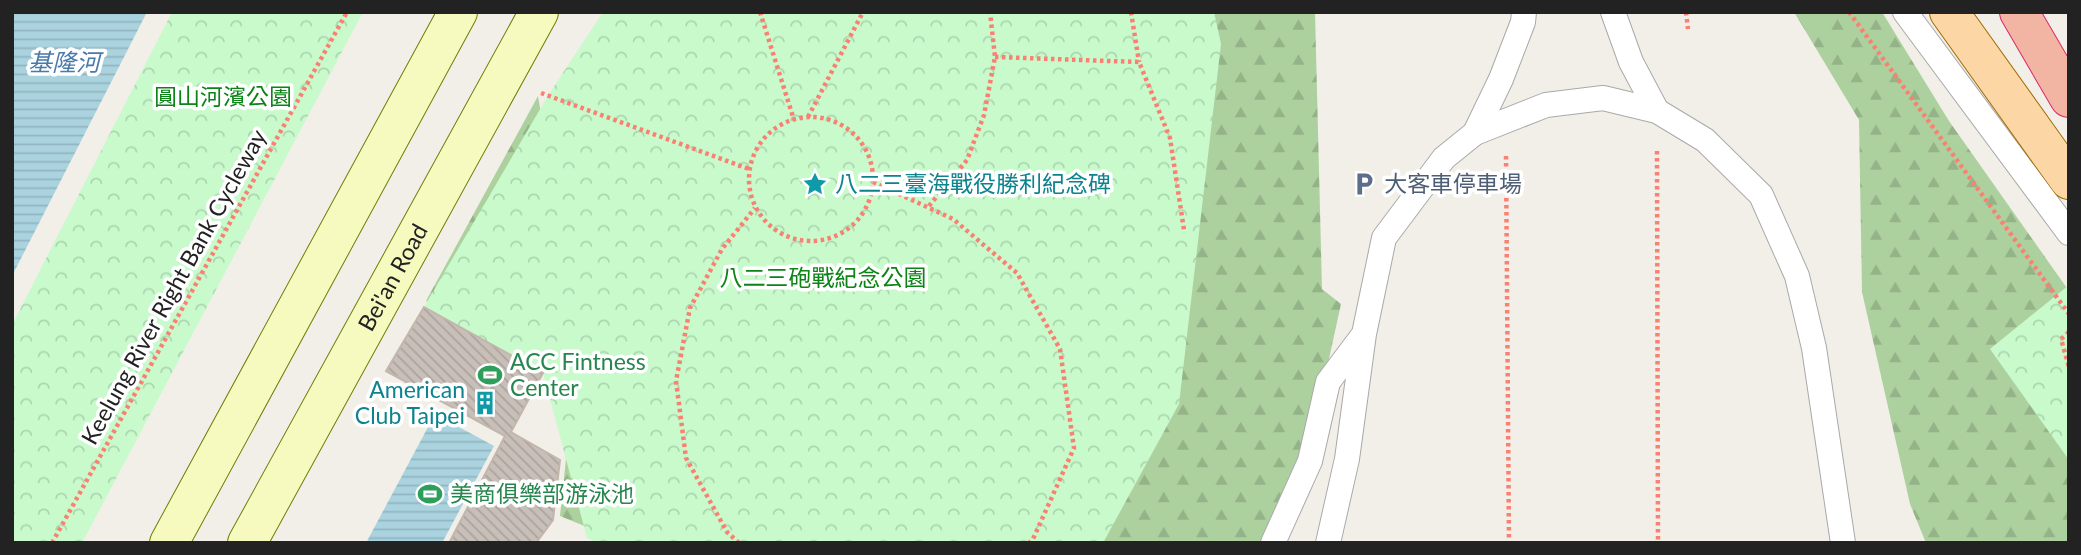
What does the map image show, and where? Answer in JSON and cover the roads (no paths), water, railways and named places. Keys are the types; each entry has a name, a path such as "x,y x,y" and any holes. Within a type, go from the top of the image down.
{"highway":[{"path":"2019,12 2069,98"}],"main road":[{"path":"169,543 458,12"},
{"name":"Bei'an Road","path":"247,543 539,12"},
{"path":"1950,12 2069,180"}],"lane":[{"path":"1475,133 1501,79 1523,22 1524,12"},
{"path":"1614,12 1631,62 1657,111"},
{"path":"1905,12 2069,233"},
{"path":"1328,543 1347,459 1364,334 1384,238 1444,158 1475,133 1546,105 1603,98 1657,111 1705,140 1762,195 1797,276 1814,348 1843,543"},
{"path":"1273,543 1310,461 1328,383 1364,334"}],"water":[{"name":"基隆河","path":"12,12 147,12 12,276"},
{"name":"美商俱樂部游泳池","path":"435,414 494,446 442,543 366,543"}],"place":[{"name":"八二三臺海戰役勝利紀念碑","path":"815,184"},
{"name":"大客車停車場","path":"1364,184"},
{"name":"ACC Fintness Center","path":"490,375"},
{"name":"American Club Taipei","path":"485,403"},
{"name":"美商俱樂部游泳池","path":"430,494"}],"park label":[{"name":"圓山河濱公園","path":"223,97"},
{"name":"八二三砲戰紀念公園","path":"823,278"}]}
